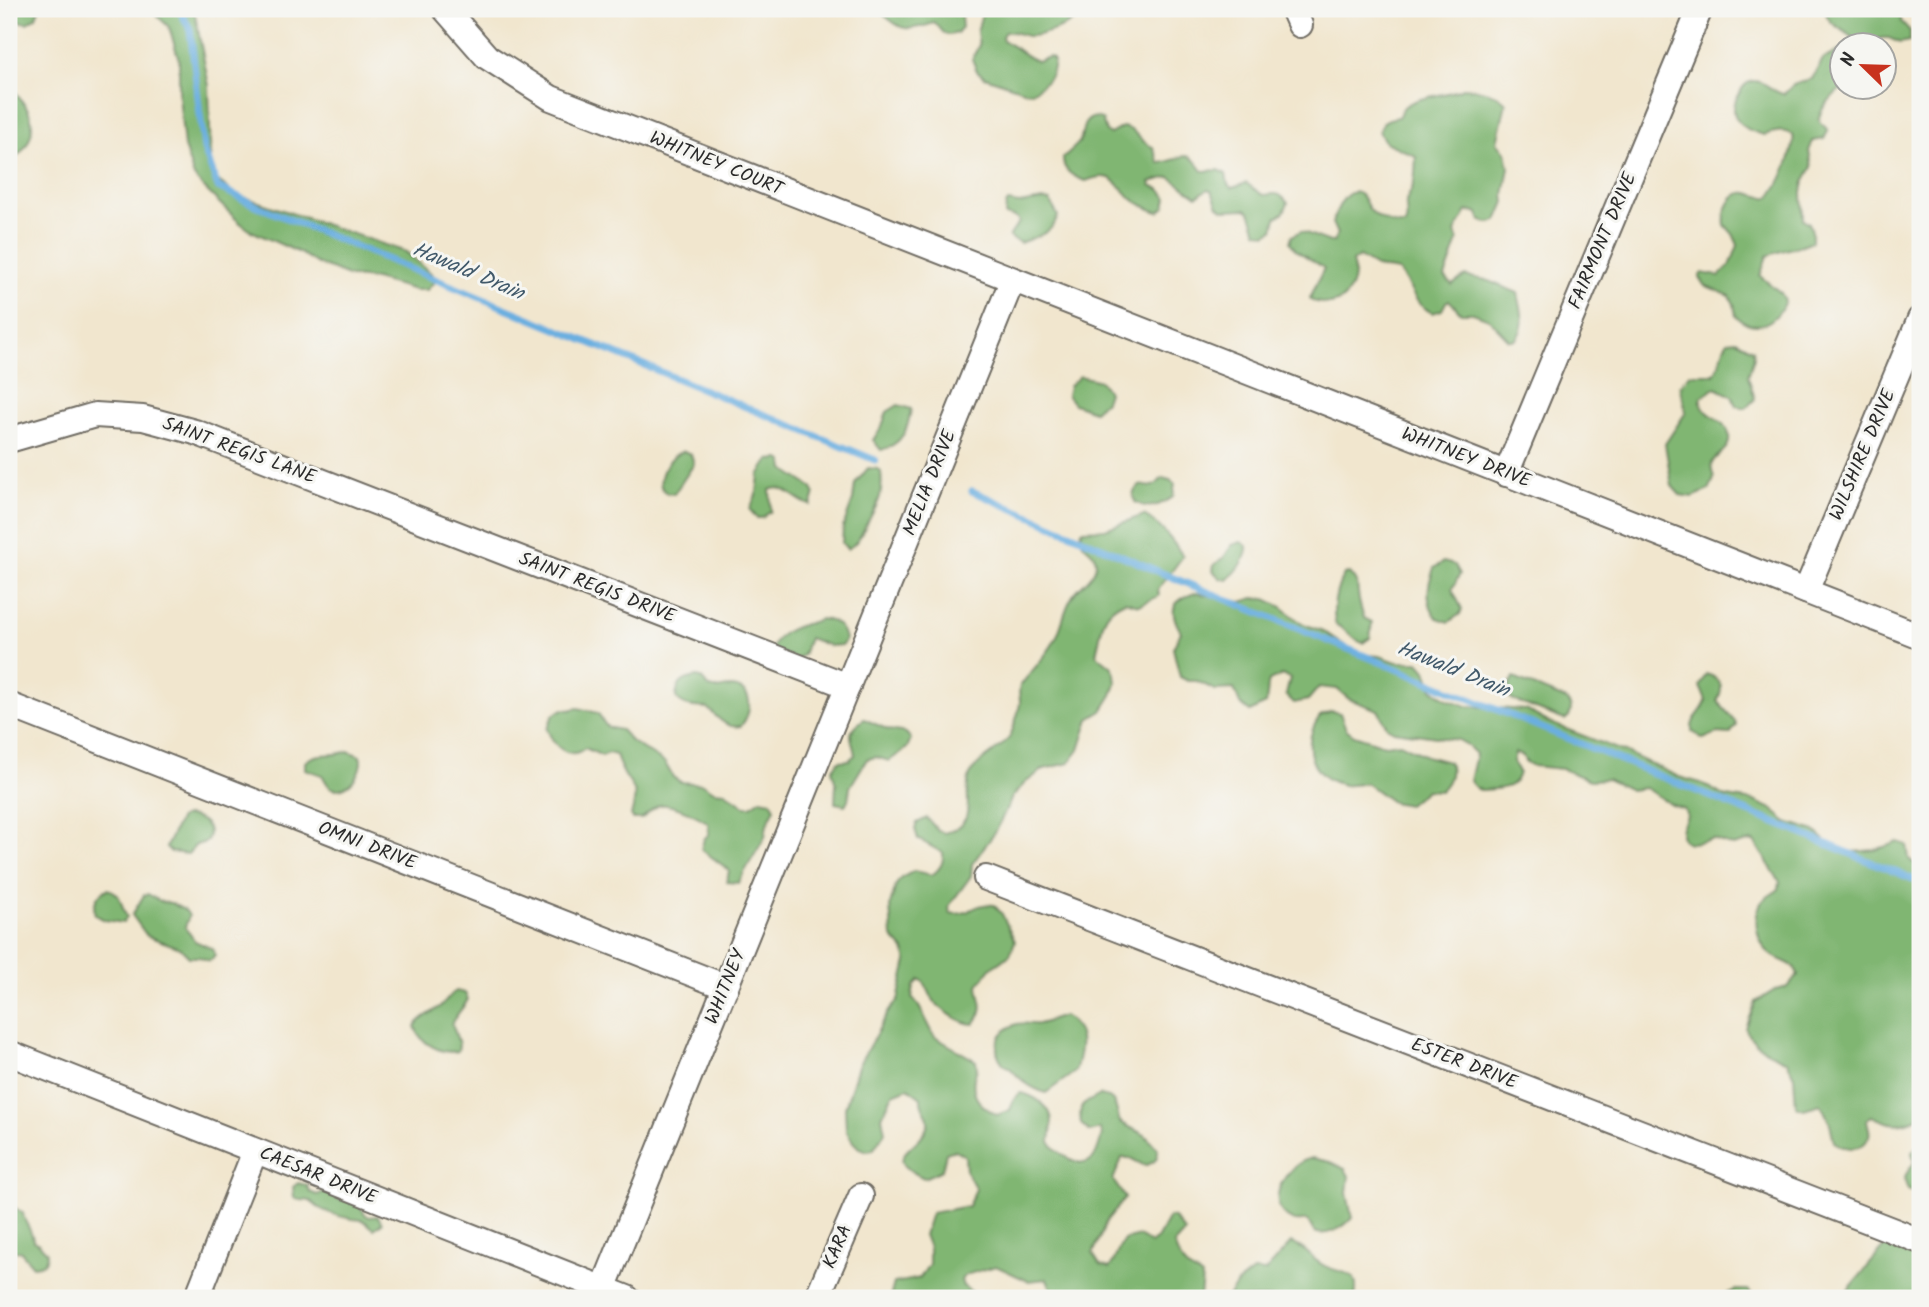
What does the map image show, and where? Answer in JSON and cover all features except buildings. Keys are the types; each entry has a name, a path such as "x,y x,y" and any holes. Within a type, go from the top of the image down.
{"street":[{"name":"WHITNEY COURT","path":"445,9 487,57 551,99 1012,281"},
{"name":"FAIRMONT DRIVE","path":"1506,474 1700,9"},
{"name":"WHITNEY DRIVE","path":"1012,281 1920,636"},
{"name":"MELIA DRIVE","path":"848,685 1012,281"},
{"name":"WILSHIRE DRIVE","path":"1806,591 1920,319"},
{"name":"SAINT REGIS LANE","path":"9,440 95,415 144,418 195,432 345,490"},
{"name":"SAINT REGIS DRIVE","path":"345,490 848,685"},
{"name":"WHITNEY","path":"603,1289 848,685"},
{"name":"OMNI DRIVE","path":"9,705 726,987"},
{"name":"ESTER DRIVE","path":"997,882 1920,1241"},
{"name":"CAESAR DRIVE","path":"9,1053 627,1298"},
{"path":"197,1298 255,1151"},
{"name":"KARA","path":"817,1298 861,1196"}],"green space":[{"path":"9,9 39,9 36,17 27,23 12,20 9,22"},
{"path":"150,9 194,9 209,86 211,169 216,179 235,194 406,252 434,276 433,283 427,290 415,290 375,279 350,277 316,263 251,231 203,187 194,177 184,147 179,60 169,27"},
{"path":"876,9 968,9 961,17 962,27 958,33 948,35 934,23 915,28 902,27"},
{"path":"983,9 1080,9 1071,22 1052,31 1032,36 1005,32 1002,36 1003,41 1033,59 1053,59 1051,75 1032,92 985,77 977,71 972,59 979,45 977,32"},
{"path":"1826,9 1901,9 1901,21 1910,31 1910,41 1898,42 1898,32 1845,32 1832,22"},
{"path":"1828,56 1829,102 1821,113 1820,121 1828,131 1824,139 1813,141 1809,151 1812,167 1802,192 1803,219 1809,223 1812,241 1767,256 1760,276 1781,293 1785,300 1771,320 1758,325 1751,324 1736,316 1730,296 1704,285 1699,277 1702,273 1719,276 1730,266 1738,245 1725,225 1729,203 1742,193 1770,197 1786,168 1793,135 1775,132 1764,135 1748,129 1737,120 1734,108 1736,100 1744,86 1753,81 1761,82 1784,94 1793,85 1812,79 1823,59"},
{"path":"9,58 13,86 28,110 32,126 25,147 9,163"},
{"path":"1463,88 1492,93 1506,103 1497,142 1506,153 1509,167 1505,202 1497,221 1481,221 1478,213 1467,211 1455,232 1458,241 1445,277 1452,285 1465,276 1486,280 1518,293 1522,318 1519,335 1515,340 1509,340 1489,319 1473,313 1461,313 1449,300 1442,310 1433,313 1416,300 1398,271 1376,267 1359,257 1352,262 1353,282 1343,299 1330,304 1312,301 1310,298 1324,268 1296,250 1290,242 1292,236 1301,231 1334,242 1337,234 1332,223 1336,213 1346,196 1356,192 1377,216 1391,223 1405,225 1406,202 1414,182 1416,156 1385,142 1379,131 1382,124 1398,117 1409,103"},
{"path":"1094,117 1102,119 1106,132 1110,134 1122,127 1131,130 1153,147 1159,163 1187,156 1203,171 1219,170 1226,174 1228,185 1232,188 1246,183 1263,195 1280,195 1288,203 1284,212 1276,218 1273,230 1266,234 1257,231 1250,212 1246,209 1225,210 1218,206 1212,191 1208,189 1197,196 1170,177 1150,182 1167,198 1165,207 1159,212 1129,196 1111,179 1100,177 1086,181 1078,178 1067,170 1063,158 1080,141 1085,124"},
{"path":"1050,201 1058,216 1052,227 1043,234 1020,243 1009,237 1019,222 1017,218 1005,215 1008,202 1019,204"},
{"path":"1736,340 1753,349 1754,357 1748,376 1755,399 1746,408 1736,406 1732,396 1716,388 1701,397 1701,403 1708,413 1727,429 1728,445 1712,463 1714,479 1709,490 1693,497 1680,495 1672,486 1665,444 1686,412 1680,386 1690,374 1714,374 1728,341"},
{"path":"1080,376 1100,381 1108,392 1105,401 1094,411 1074,404 1067,395 1069,386"},
{"path":"898,405 911,409 906,429 895,444 881,450 873,440 887,412"},
{"path":"684,451 691,454 694,464 674,494 666,493 661,487 663,471 674,456"},
{"path":"780,459 784,469 811,487 815,494 811,505 775,488 770,490 771,511 762,518 757,518 750,510 757,492 759,475 769,460"},
{"path":"868,468 881,472 880,496 860,537 847,549 842,543 843,527 853,500 855,484"},
{"path":"1162,478 1175,484 1173,497 1150,506 1135,502 1133,494 1137,488 1143,485 1153,486"},
{"path":"1144,515 1161,528 1183,556 1158,590 1159,596 1139,605 1125,601 1110,610 1103,622 1096,654 1112,667 1115,674 1116,684 1112,695 1102,711 1089,719 1079,750 1069,763 1044,769 1012,797 996,831 972,864 971,876 949,906 950,913 957,914 981,906 994,905 1002,914 1015,941 1010,955 991,968 978,985 982,1008 974,1024 957,1019 940,1007 920,979 914,986 912,997 935,1037 976,1061 973,1085 982,1105 997,1115 1010,1110 1014,1099 1020,1093 1037,1099 1046,1107 1051,1118 1050,1142 1070,1159 1083,1163 1089,1161 1095,1155 1102,1135 1100,1129 1090,1132 1081,1124 1081,1107 1100,1095 1113,1101 1120,1122 1145,1135 1158,1149 1158,1153 1155,1160 1145,1166 1130,1158 1122,1158 1113,1180 1125,1198 1107,1220 1093,1254 1100,1265 1109,1268 1124,1240 1139,1236 1151,1244 1157,1239 1169,1217 1174,1218 1185,1232 1174,1244 1179,1256 1186,1267 1202,1277 1200,1298 1058,1298 1053,1294 1047,1279 1028,1281 996,1266 965,1275 961,1280 963,1286 981,1298 893,1298 891,1294 894,1283 920,1278 929,1264 929,1248 924,1235 931,1213 968,1206 976,1189 966,1171 965,1156 955,1150 946,1153 942,1170 924,1178 904,1164 906,1152 924,1133 928,1124 921,1098 908,1088 893,1094 882,1117 885,1132 873,1150 859,1148 846,1130 845,1108 858,1066 898,1000 907,961 904,950 892,937 890,905 896,885 901,878 914,871 932,875 939,868 943,853 918,839 915,829 917,823 927,818 938,831 944,833 963,823 967,815 970,775 978,764 1010,736 1020,705 1020,686 1053,644 1072,597 1090,577 1095,567 1093,553 1082,541 1082,530 1105,529"},
{"path":"1241,542 1247,546 1241,564 1227,580 1220,578 1213,571 1214,565 1232,545"},
{"path":"1443,562 1455,565 1460,574 1452,589 1462,609 1460,614 1449,622 1437,618 1429,600 1434,568"},
{"path":"1349,573 1356,582 1364,618 1372,622 1370,638 1363,643 1336,625 1334,606 1337,593 1344,574"},
{"path":"1196,593 1241,602 1254,598 1266,599 1282,607 1301,623 1323,631 1355,652 1397,662 1419,662 1426,670 1433,689 1447,699 1467,706 1526,710 1548,722 1625,752 1679,777 1701,783 1726,797 1754,801 1770,808 1787,822 1815,831 1827,842 1850,852 1875,850 1898,842 1907,845 1909,859 1920,869 1920,1117 1896,1124 1872,1116 1867,1119 1869,1134 1863,1145 1848,1148 1838,1144 1834,1142 1830,1123 1821,1104 1804,1109 1796,1106 1794,1076 1787,1061 1766,1051 1748,1035 1746,1028 1756,1002 1775,990 1788,987 1798,975 1791,965 1767,951 1760,938 1758,909 1763,901 1779,889 1780,882 1755,843 1751,841 1733,846 1713,839 1686,842 1681,834 1687,815 1684,809 1672,805 1645,788 1630,790 1607,779 1590,780 1562,769 1533,766 1525,761 1523,756 1515,753 1513,761 1519,772 1513,783 1503,788 1478,789 1470,781 1476,754 1466,744 1458,740 1394,731 1387,727 1378,710 1349,699 1337,689 1319,687 1308,700 1294,703 1286,695 1290,678 1282,675 1269,681 1265,704 1250,712 1240,704 1234,689 1215,690 1197,681 1180,677 1173,648 1181,632 1174,608 1181,599"},
{"path":"821,619 834,622 840,627 845,640 842,645 830,646 809,638 803,655 797,659 772,649 786,632"},
{"path":"1706,674 1720,684 1721,691 1717,701 1735,721 1736,726 1730,734 1717,733 1703,739 1692,731 1692,726 1706,701 1700,686"},
{"path":"697,677 712,688 731,687 744,692 748,697 749,708 741,726 730,726 707,708 682,704 676,698 679,685"},
{"path":"1514,678 1565,699 1571,708 1569,717 1565,720 1512,700 1508,696 1508,688"},
{"path":"578,708 598,713 606,726 621,730 632,742 665,763 673,777 681,782 703,784 714,791 725,792 745,806 751,806 761,799 771,801 775,808 767,824 765,837 738,883 727,882 729,870 701,849 709,834 708,823 685,811 665,805 655,807 641,819 633,819 633,788 616,755 608,753 602,756 585,748 573,753 557,746 547,729 553,715 563,709"},
{"path":"1331,711 1340,713 1346,729 1354,735 1385,745 1400,743 1426,756 1449,762 1451,770 1448,781 1440,791 1426,790 1408,805 1392,802 1366,783 1347,785 1332,781 1316,767 1311,758 1310,747 1314,726 1320,716"},
{"path":"864,719 889,730 906,733 911,739 907,748 889,761 876,757 867,759 850,787 845,805 835,803 836,784 832,770 839,761 849,760 855,755 851,735"},
{"path":"348,751 360,756 361,761 358,773 350,784 344,787 332,788 322,775 305,769 305,762 310,758"},
{"path":"180,818 197,818 208,827 206,842 196,845 188,854 171,852 166,847"},
{"path":"108,889 120,900 127,917 123,923 95,915 96,899"},
{"path":"148,894 186,911 189,916 185,927 195,941 213,949 215,956 209,961 189,957 180,948 147,936 132,915 144,895"},
{"path":"456,991 465,993 468,999 452,1023 459,1044 458,1051 452,1052 438,1049 426,1042 415,1026"},
{"path":"1064,1016 1079,1035 1079,1056 1075,1072 1046,1093 1027,1084 1005,1066 997,1051 997,1045 1001,1035 1017,1024 1038,1024"},
{"path":"1920,1143 1920,1195 1908,1190 1905,1177 1914,1162 1912,1152"},
{"path":"1312,1158 1345,1169 1349,1176 1347,1193 1352,1218 1330,1232 1314,1232 1308,1221 1292,1220 1278,1205 1278,1195 1286,1176 1302,1161"},
{"path":"298,1183 307,1185 310,1192 317,1195 326,1191 340,1200 356,1200 365,1214 369,1217 378,1216 382,1223 374,1229 363,1220 335,1215 310,1201 296,1199 293,1187"},
{"path":"9,1204 23,1213 33,1241 47,1252 42,1264 33,1266 20,1251 15,1251 9,1257"},
{"path":"1896,1241 1920,1253 1920,1292 1916,1298 1848,1298 1848,1290 1885,1246"},
{"path":"1291,1243 1323,1265 1353,1277 1355,1298 1227,1298 1239,1282 1253,1271 1265,1272"},
{"path":"1735,1290 1748,1290 1755,1298 1719,1298"}],"waterway":[{"name":"Hawald Drain","path":"179,9 190,29 204,149 218,187 257,206 875,460"},
{"name":"Hawald Drain","path":"972,491 1169,576 1920,882"}]}
